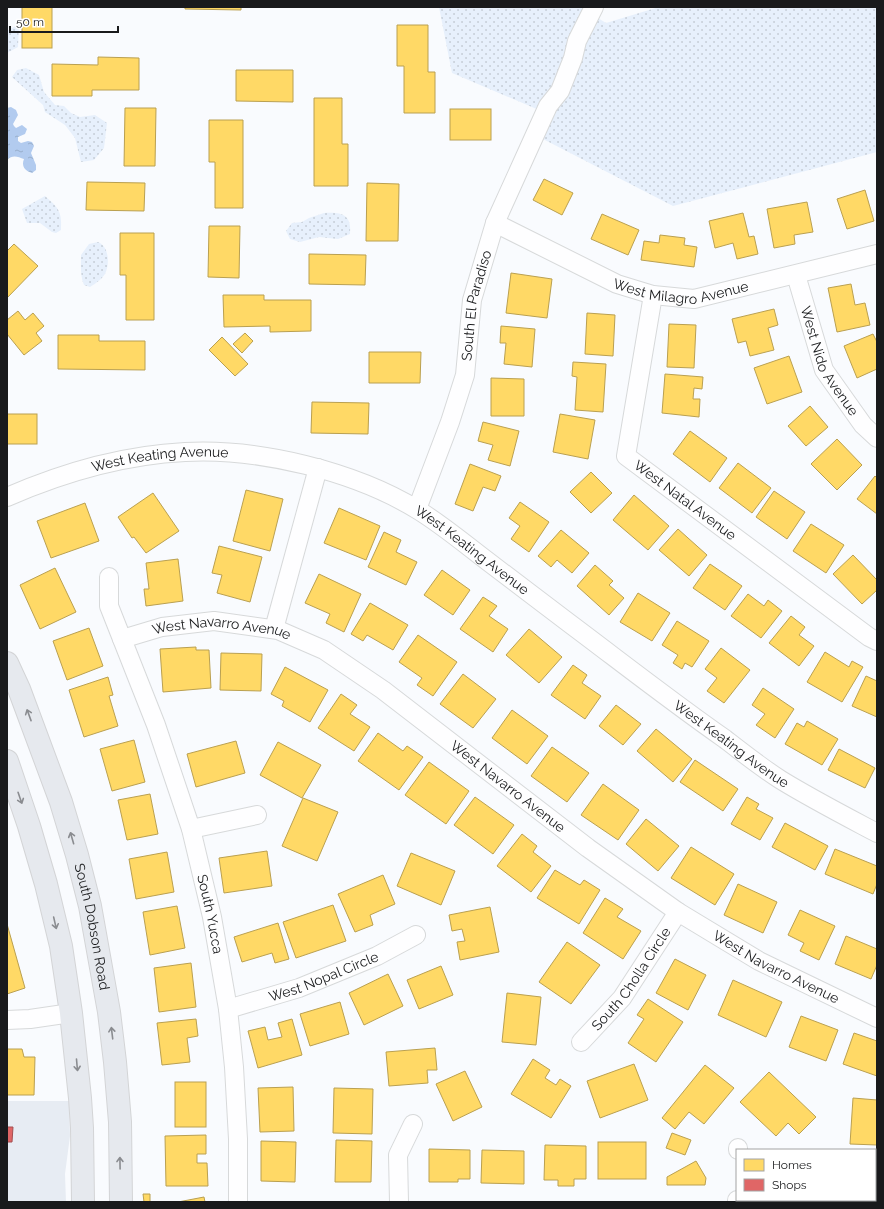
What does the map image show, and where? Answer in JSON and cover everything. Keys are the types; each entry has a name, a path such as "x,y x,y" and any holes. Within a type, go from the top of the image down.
{"main road":[{"name":"South Dobson Road","path":"7,663 19,689 61,802 90,906 108,1005 115,1062 120,1122 121,1202"},
{"path":"7,761 30,826 61,946 71,1013 82,1128 83,1202"}],"street":[{"name":"South El Paradiso","path":"417,509 450,422 465,375 472,300 495,223 548,106 551,85 566,51 577,41 594,7"},
{"name":"West Milagro Avenue","path":"495,223 617,284 653,295 694,299 877,254"},
{"name":"West Nido Avenue","path":"796,275 824,370 863,425 877,438"},
{"name":"West Natal Avenue","path":"653,295 626,456 877,641"},
{"name":"West Keating Avenue","path":"7,496 56,478 119,461 183,452 209,451 245,454 288,461 318,468 365,484 417,509 452,532 680,707 781,780 877,833"},
{"path":"274,629 318,468"},
{"name":"South Yucca","path":"109,577 109,606 156,725 191,829 212,917 228,1009 234,1067 238,1139 238,1202"},
{"name":"West Navarro Avenue","path":"122,639 162,627 214,621 274,629 324,650 384,690 588,848 678,912 759,961 877,1018"},
{"path":"191,829 257,815"},
{"name":"South Cholla Circle","path":"581,1042 622,998 678,912"},
{"name":"West Nopal Circle","path":"228,1009 299,988 377,956 416,935"},
{"path":"7,1020 30,1019 71,1013"},
{"path":"399,1202 398,1155 412,1124"}],"shaded area":[{"path":"439,7 580,7 606,23 659,7 877,7 877,152 673,206 543,139 553,116 452,73"},
{"path":"19,24 18,47 7,53 7,31"},
{"path":"26,68 39,75 44,92 55,105 64,106 71,113 80,117 95,115 107,123 104,148 94,160 81,162 75,138 65,125 45,112 43,105 12,77 17,70"},
{"path":"45,196 54,204 60,214 61,230 56,233 52,232 40,223 27,223 22,209"},
{"path":"324,213 336,213 347,218 350,227 350,234 338,239 319,237 300,242 290,239 286,231 292,223 302,222"},
{"path":"98,242 102,244 106,251 108,256 108,265 105,274 90,287 84,285 83,282 81,255 89,244"},
{"path":"7,1101 69,1101 70,1136 65,1174 66,1202 7,1202"}],"water":[{"path":"11,107 16,110 18,115 13,124 14,126 16,128 22,125 27,129 25,134 18,137 18,141 21,143 28,141 32,142 34,146 31,153 36,165 36,170 32,173 24,168 24,159 13,157 7,160 7,108"}],"building: Homes":[{"path":"22,7 52,7 52,48 22,48"},
{"path":"185,7 241,7 241,10 185,9"},
{"path":"397,25 428,25 428,72 435,72 435,113 404,113 404,66 397,66"},
{"path":"98,57 139,58 139,90 92,90 92,96 52,96 52,64 98,65"},
{"path":"236,70 293,70 293,102 236,101"},
{"path":"314,98 342,98 342,144 348,144 348,186 314,186"},
{"path":"125,108 156,108 155,166 124,166"},
{"path":"450,109 491,109 491,140 450,140"},
{"path":"209,120 243,120 243,208 215,208 215,162 209,162"},
{"path":"544,179 573,193 562,215 533,200"},
{"path":"87,182 145,183 144,211 86,210"},
{"path":"367,183 399,184 398,241 366,241"},
{"path":"865,190 874,221 847,229 837,199"},
{"path":"807,202 813,232 794,235 795,244 774,248 767,209"},
{"path":"743,213 749,237 754,236 758,254 737,259 733,243 715,248 709,221"},
{"path":"602,214 639,230 628,255 591,239"},
{"path":"209,226 240,226 239,278 208,277"},
{"path":"120,233 154,233 154,320 126,320 126,275 120,275"},
{"path":"660,235 685,238 684,245 697,247 694,267 641,260 644,241 659,243"},
{"path":"14,244 38,266 7,298 7,251"},
{"path":"309,254 366,255 365,285 309,284"},
{"path":"511,273 552,279 547,318 506,313"},
{"path":"851,284 855,305 865,303 870,325 837,332 828,288"},
{"path":"223,295 264,295 264,300 311,300 311,331 270,332 270,326 224,327"},
{"path":"774,309 778,325 768,328 774,350 750,356 746,341 738,343 732,319"},
{"path":"18,311 25,320 33,313 44,326 36,333 42,341 24,355 7,334 7,320"},
{"path":"587,313 615,315 613,356 585,354"},
{"path":"669,324 696,325 694,368 667,367"},
{"path":"501,326 535,329 532,367 504,364 506,343 500,343"},
{"path":"245,333 253,341 242,353 233,344"},
{"path":"873,334 877,342 877,369 857,378 844,346"},
{"path":"58,335 99,335 99,341 145,341 145,370 58,369"},
{"path":"222,337 248,364 235,376 209,350"},
{"path":"369,352 421,352 420,383 369,383"},
{"path":"789,356 802,392 767,404 754,368"},
{"path":"573,362 606,364 603,412 575,410 577,377 572,376"},
{"path":"665,374 703,377 702,389 694,388 693,399 700,399 699,417 662,413"},
{"path":"491,378 524,379 524,416 491,416"},
{"path":"312,402 369,403 368,434 311,433"},
{"path":"810,406 828,427 806,446 788,426"},
{"path":"7,414 37,414 37,444 7,444"},
{"path":"560,414 595,420 588,459 553,452"},
{"path":"483,422 519,431 510,466 488,460 493,445 478,441"},
{"path":"690,431 727,458 710,482 673,454"},
{"path":"837,439 862,465 837,490 811,464"},
{"path":"738,463 771,488 752,513 719,488"},
{"path":"470,464 501,476 495,491 483,487 473,511 455,504"},
{"path":"591,472 612,493 591,513 570,492"},
{"path":"875,476 877,478 877,514 857,499"},
{"path":"246,490 283,499 270,551 233,541"},
{"path":"774,491 805,512 787,539 756,517"},
{"path":"153,493 179,531 146,553 134,537 132,538 118,517"},
{"path":"634,495 669,526 648,550 613,520"},
{"path":"520,502 549,522 529,552 511,539 520,526 509,518"},
{"path":"85,503 99,541 51,558 37,521"},
{"path":"339,508 380,526 366,560 324,543"},
{"path":"811,524 844,545 826,573 793,551"},
{"path":"678,529 707,555 689,576 659,550"},
{"path":"561,530 589,553 572,573 557,560 551,567 538,556"},
{"path":"384,532 401,540 396,552 417,562 406,585 368,567"},
{"path":"219,546 262,557 250,602 217,593 222,575 212,573"},
{"path":"853,555 877,580 877,590 862,604 833,574"},
{"path":"178,559 183,601 146,606 144,589 149,589 146,563"},
{"path":"710,564 742,586 725,610 693,588"},
{"path":"595,565 613,581 609,585 624,598 609,615 577,586"},
{"path":"55,568 76,612 40,629 20,585"},
{"path":"442,570 470,590 453,615 424,595"},
{"path":"319,574 361,594 344,632 326,623 330,614 305,603"},
{"path":"638,593 670,613 652,641 620,622"},
{"path":"748,594 764,606 768,600 782,611 761,638 731,616"},
{"path":"483,597 497,606 489,616 508,629 493,652 460,629"},
{"path":"370,603 408,625 393,650 367,635 363,641 351,634"},
{"path":"791,616 805,627 799,635 814,646 799,666 769,643"},
{"path":"677,621 709,641 692,667 685,663 682,669 673,663 678,655 662,645"},
{"path":"89,628 103,666 67,680 53,641"},
{"path":"529,629 562,657 539,683 506,655"},
{"path":"418,635 457,662 433,696 417,685 422,678 399,662"},
{"path":"196,647 196,650 209,650 211,688 163,692 160,649"},
{"path":"721,648 750,670 724,703 707,691 717,678 705,669"},
{"path":"825,652 849,667 852,661 863,667 842,702 807,682"},
{"path":"221,653 262,654 261,691 220,690"},
{"path":"573,665 587,675 582,683 601,696 585,719 551,695"},
{"path":"285,667 328,690 310,722 282,706 284,701 271,694"},
{"path":"463,674 496,699 473,728 440,704"},
{"path":"866,676 877,681 877,717 852,706"},
{"path":"108,677 113,695 109,696 118,726 84,737 69,690"},
{"path":"763,688 794,709 775,738 756,725 765,714 752,705"},
{"path":"341,694 357,705 350,714 370,727 354,751 318,728"},
{"path":"616,705 641,724 623,745 599,726"},
{"path":"512,710 548,736 527,764 492,738"},
{"path":"807,721 838,739 822,765 785,744 797,723 804,727"},
{"path":"656,729 692,759 673,782 637,751"},
{"path":"378,733 403,751 407,746 423,757 399,790 358,761"},
{"path":"134,740 145,782 112,791 100,749"},
{"path":"236,741 245,773 196,787 187,754"},
{"path":"278,742 321,765 302,798 260,775"},
{"path":"552,747 589,773 567,802 531,776"},
{"path":"839,749 875,768 865,788 828,770"},
{"path":"695,760 738,789 723,811 680,782"},
{"path":"429,762 469,791 446,824 405,795"},
{"path":"603,784 639,810 618,840 581,815"},
{"path":"150,794 158,834 127,840 118,800"},
{"path":"475,797 514,825 493,854 454,825"},
{"path":"747,797 759,804 756,809 773,818 760,840 731,824"},
{"path":"303,798 338,812 317,861 282,846"},
{"path":"646,819 679,846 658,871 626,844"},
{"path":"785,823 828,846 815,870 772,847"},
{"path":"522,834 537,846 533,852 551,866 531,892 497,866"},
{"path":"691,847 734,874 715,905 671,878"},
{"path":"835,849 877,866 877,884 873,894 825,874"},
{"path":"267,851 272,886 224,893 219,858"},
{"path":"167,852 174,892 136,899 129,859"},
{"path":"411,853 455,871 441,905 397,886"},
{"path":"555,870 580,885 584,880 600,890 579,924 537,898"},
{"path":"383,875 395,904 370,915 373,925 355,932 338,894"},
{"path":"738,884 777,902 763,933 724,915"},
{"path":"605,898 623,909 617,917 641,931 623,959 583,933"},
{"path":"333,905 346,941 296,958 283,922"},
{"path":"177,906 185,948 150,955 143,912"},
{"path":"490,907 499,952 460,960 457,942 465,941 462,929 452,931 449,915"},
{"path":"800,910 835,926 819,960 800,951 804,943 788,935"},
{"path":"278,923 289,959 275,963 272,953 242,962 234,937"},
{"path":"7,924 25,988 7,994"},
{"path":"846,936 877,949 877,965 871,979 835,964"},
{"path":"567,942 600,965 571,1004 539,982"},
{"path":"675,959 706,975 688,1010 656,993"},
{"path":"191,963 196,1007 159,1012 154,968"},
{"path":"441,966 453,995 419,1009 407,980"},
{"path":"388,974 403,1006 364,1025 349,993"},
{"path":"733,980 782,1002 766,1037 718,1015"},
{"path":"507,993 541,997 536,1045 502,1042"},
{"path":"648,999 683,1022 656,1062 628,1043 644,1019 637,1015"},
{"path":"340,1002 349,1034 310,1046 300,1014"},
{"path":"801,1016 838,1030 826,1061 789,1047"},
{"path":"196,1019 198,1036 187,1038 190,1062 162,1065 157,1023"},
{"path":"292,1019 302,1055 258,1068 248,1031 265,1027 268,1040 282,1037 278,1023"},
{"path":"854,1033 877,1041 877,1076 843,1064"},
{"path":"435,1048 437,1070 427,1070 428,1083 389,1086 386,1052"},
{"path":"7,1049 22,1049 24,1057 35,1057 34,1095 7,1095"},
{"path":"533,1059 550,1070 545,1078 556,1085 560,1079 571,1086 551,1118 511,1094"},
{"path":"634,1064 648,1100 600,1118 587,1081"},
{"path":"705,1065 734,1088 704,1124 689,1112 675,1129 662,1118"},
{"path":"465,1071 482,1107 453,1121 436,1084"},
{"path":"769,1072 816,1117 799,1134 788,1123 776,1136 740,1102"},
{"path":"175,1082 206,1082 206,1127 175,1127"},
{"path":"293,1087 294,1131 260,1132 258,1088"},
{"path":"334,1088 373,1089 372,1134 333,1133"},
{"path":"853,1098 877,1100 877,1145 850,1144"},
{"path":"672,1133 691,1140 685,1155 666,1148"},
{"path":"206,1135 206,1154 197,1154 197,1163 207,1163 208,1186 166,1186 165,1136"},
{"path":"336,1140 372,1141 371,1182 335,1182"},
{"path":"261,1141 296,1142 295,1182 261,1181"},
{"path":"598,1142 646,1142 646,1179 598,1179"},
{"path":"545,1145 586,1146 586,1179 574,1179 574,1186 558,1186 558,1180 544,1180"},
{"path":"429,1149 470,1150 470,1179 458,1179 458,1182 429,1182"},
{"path":"482,1150 524,1151 524,1184 481,1183"},
{"path":"876,1150 877,1150 876,1192"},
{"path":"696,1161 706,1178 705,1185 667,1185 667,1177"},
{"path":"143,1194 150,1194 150,1202 144,1202"},
{"path":"204,1197 205,1202 178,1202"}],"building: Shops":[{"path":"7,1127 13,1127 12,1142 7,1142"}]}
